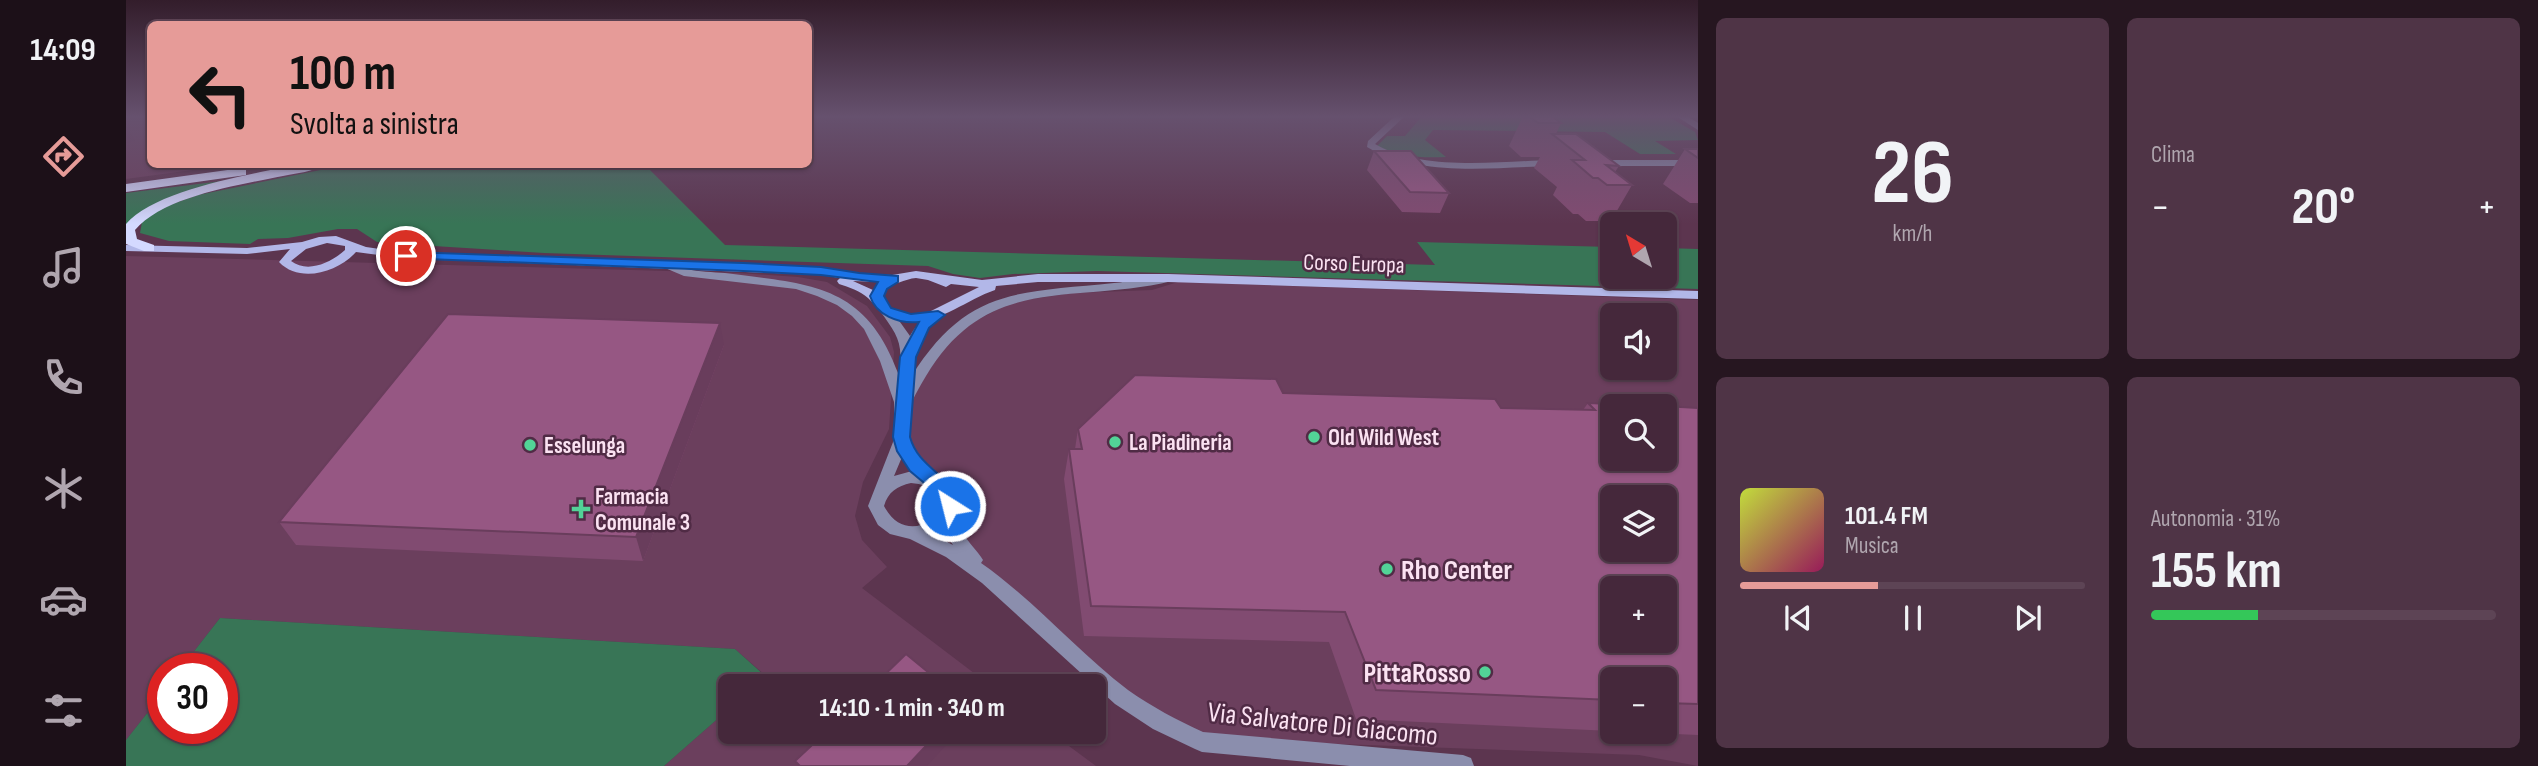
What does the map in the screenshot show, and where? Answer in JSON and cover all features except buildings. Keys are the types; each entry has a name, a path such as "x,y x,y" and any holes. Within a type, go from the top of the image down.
{"main road":[{"path":"126,188 263,168"},
{"path":"149,248 131,241 128,230 136,218 152,208 201,192 302,168"},
{"path":"247,251 342,240 369,251 406,256"},
{"path":"286,264 293,252 321,241"},
{"path":"327,266 346,256 351,245"},
{"path":"126,248 247,251 270,254 299,270 360,258 406,256 662,263 893,279"},
{"path":"804,271 860,288 882,306 911,318 938,315"},
{"name":"Corso Europa","path":"893,279 912,275 962,283 1038,278 1168,278 1698,295"},
{"path":"882,306 882,286 893,279"},
{"path":"940,279 955,295 950,307"},
{"name":"Corso Europa","path":"938,315 970,294 1008,282"}],"street":[{"path":"1378,152 1398,160 1419,163 1560,163"},
{"path":"1585,163 1698,163"},
{"path":"662,263 684,272 797,286 844,303 858,313 878,337 902,404"},
{"path":"902,404 954,330 989,308 1027,296 1137,286 1168,278"},
{"path":"882,306 903,333 908,357"},
{"path":"902,437 877,498 878,514 891,527 912,532 923,531 942,522 950,506 948,495 916,467 905,451 902,437 902,404 908,357 923,326 938,315"},
{"path":"877,498 882,490 900,479 922,478 932,481"},
{"name":"Via Salvatore Di Giacomo","path":"950,506 956,536 983,573"},
{"name":"Via Salvatore Di Giacomo","path":"912,532 943,545 983,573 1086,670 1156,721 1180,733 1202,742 1463,766"}],"shaded area":[{"path":"126,152 147,152 147,168 208,168 126,179"},
{"path":"126,256 738,273 798,277 827,282 867,306 890,337 894,352 889,429 863,482 855,516 862,540 887,567 862,588 975,674 764,674 735,649 220,618 193,653 147,653 147,713 126,740"},
{"path":"1178,282 1698,300 1698,766 1639,755 1203,739 1159,719 985,571 958,534 950,496 908,450 905,404 957,331 1011,302 1073,293 1152,290"},
{"path":"718,719 718,744 1066,744 1096,766 664,766"}],"green space":[{"path":"1394,152 1440,152 1446,157 1411,156"},
{"path":"1636,152 1676,154 1640,154"},
{"path":"330,168 648,168 725,245 1435,265 1417,242 1600,247 1600,286 1097,271 980,278 953,274 928,266 544,253 385,243 377,242 357,229 258,239 250,244 169,241 140,233 142,222 161,208 198,195"},
{"path":"230,180 161,202 126,225 126,193"},
{"path":"1677,248 1698,249 1698,289 1677,288"},
{"path":"220,618 735,649 763,674 718,674 718,719 664,766 126,766 126,740 147,713 147,744 238,744 238,653 193,653"}],"place":[{"name":"Old Wild West","path":"1314,437"},
{"name":"La Piadineria","path":"1115,442"},
{"name":"Esselunga","path":"530,445"},
{"name":"Farmacia Comunale 3","path":"581,509"},
{"name":"Rho Center","path":"1387,569"},
{"name":"PittaRosso","path":"1485,672"}],"route":[{"path":"406,256 743,267 821,271 859,278 893,279 878,291 880,306 886,311 901,317 920,319 938,315 923,326 908,357 902,404 902,437 905,451 916,467 948,495 950,506"}]}
